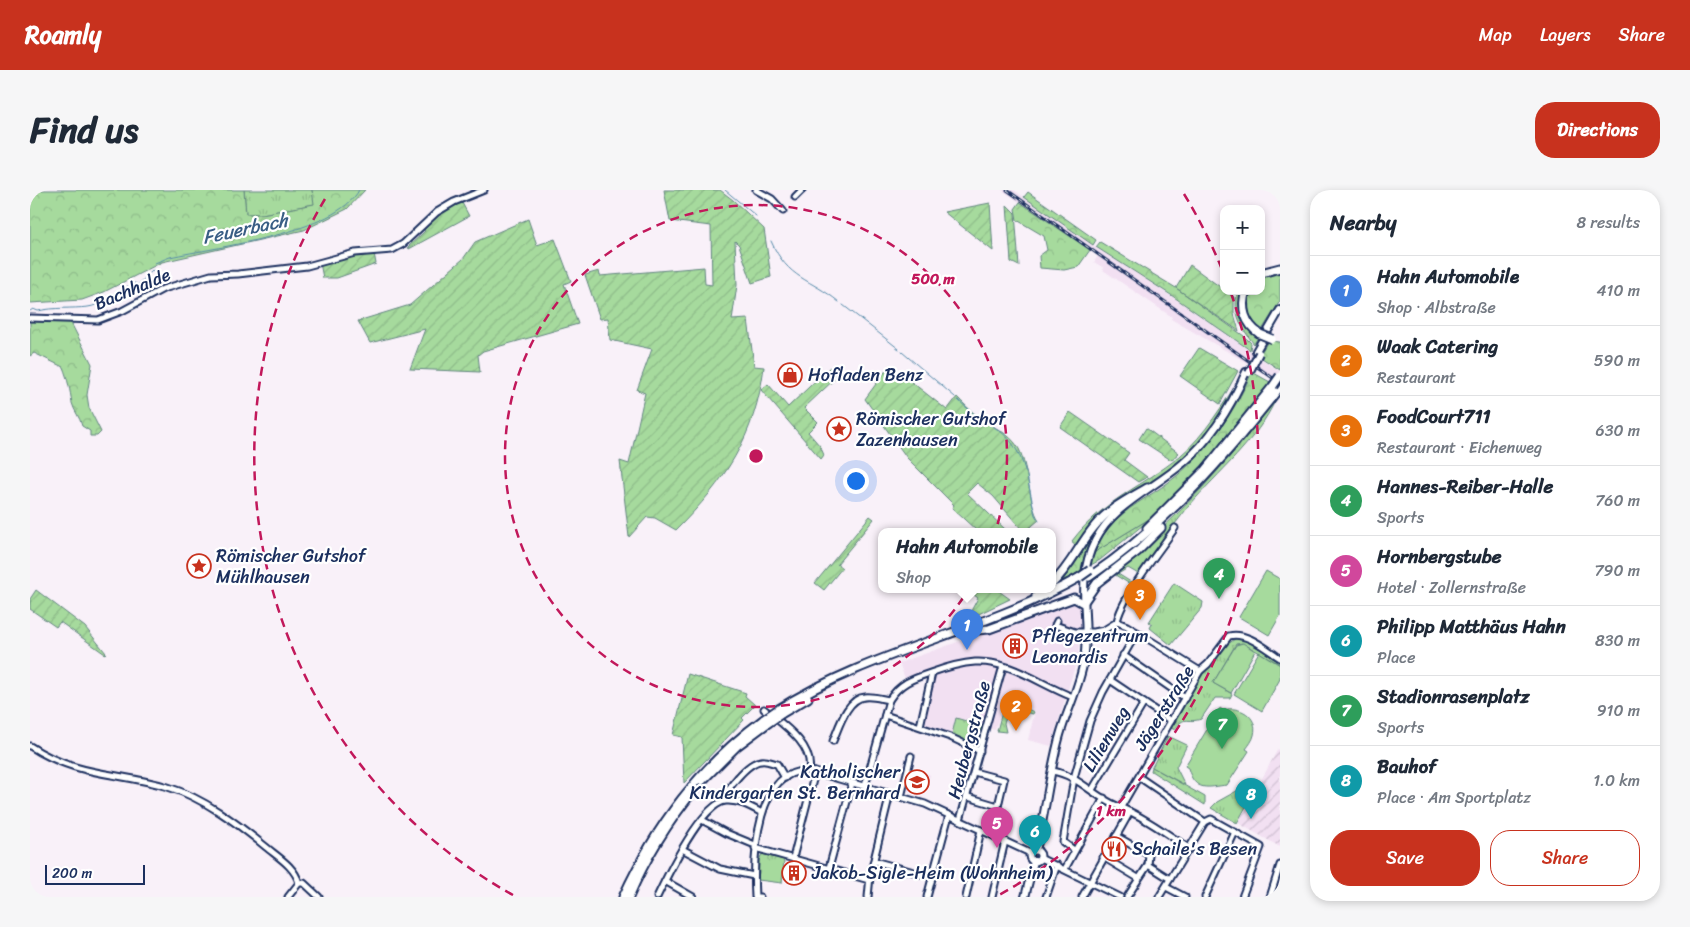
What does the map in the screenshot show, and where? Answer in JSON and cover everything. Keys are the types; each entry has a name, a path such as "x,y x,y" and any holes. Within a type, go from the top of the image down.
{"highway":[{"path":"1265,272 1280,268"},
{"path":"1246,295 1244,313 1250,325 1260,334 1276,339"},
{"path":"779,712 855,675 1036,606 1084,578 1139,541 1183,501 1227,454 1277,388 1280,376"},
{"path":"1056,591 1084,578 1140,534 1179,498 1277,388"},
{"path":"1056,579 1095,526 1111,510 1147,488"},
{"path":"977,630 989,629 1074,598 1083,603 1096,583 1137,552 1181,508 1183,501"},
{"path":"1012,611 1018,605 1039,593"},
{"path":"623,897 647,848 678,801 714,760 766,721 820,686 852,671 1012,611 1051,593"},
{"path":"629,897 650,852 688,798 717,764 766,721"}],"main road":[{"path":"1128,504 1172,474 1206,444 1230,412 1257,352 1280,310"},
{"path":"1257,352 1280,318"},
{"path":"1037,860 1030,858 1060,735 1084,662 1086,632 1083,603 1084,578 1095,541 1109,522 1128,504 1147,488 1177,468 1204,442 1229,407 1248,373"},
{"path":"1025,897 1040,853 1033,852"}],"street":[{"name":"Bachhalde","path":"30,318 98,320 122,312 163,289 214,274 238,274 307,266 355,253 392,250 403,244 437,212 454,202 484,190"},
{"path":"756,190 772,199 784,211"},
{"path":"796,197 802,190"},
{"path":"1057,621 1055,624 1071,631 1086,632 1104,630 1117,622 1119,614 1132,591 1175,528"},
{"path":"1117,622 1137,632 1200,671"},
{"path":"1074,850 1062,842 1074,778 1090,721 1123,655 1137,632"},
{"name":"Jägerstraße","path":"1121,807 1200,671 1208,664 1229,636 1240,635 1280,658"},
{"path":"1123,655 1185,698"},
{"path":"864,786 889,700 903,684 932,672 976,662 1003,666 1073,697"},
{"name":"Heubergstraße","path":"960,820 968,797 1003,666"},
{"path":"920,726 932,672"},
{"path":"1110,680 1171,721"},
{"path":"833,741 851,705 857,699 865,697 889,700"},
{"name":"Lilienweg","path":"1092,790 1144,703"},
{"path":"764,709 797,739 807,753 812,772 793,858"},
{"path":"885,715 920,726 980,751"},
{"path":"30,746 57,761 80,770 155,784 196,798 265,846 294,872 300,883 304,883 319,897"},
{"path":"901,797 912,756"},
{"path":"657,897 682,849 702,820 712,808 723,801 730,786 747,769 760,761 777,764 785,778"},
{"path":"1052,771 1074,778 1190,849"},
{"path":"760,897 755,897 754,876 755,846 762,813 773,792 785,778 797,772 812,772 925,804 1005,842 1033,852"},
{"path":"974,772 1004,780 996,814"},
{"path":"1139,777 1207,821 1235,832 1261,847 1242,897"},
{"path":"829,868 852,783"},
{"path":"868,897 869,880 890,794"},
{"path":"968,797 998,806"},
{"name":"Lilienweg","path":"1065,869 1104,798"},
{"path":"723,801 744,804 762,813"},
{"path":"1082,897 1130,812"},
{"path":"927,897 949,815"},
{"path":"702,820 755,846 869,880"},
{"path":"1159,897 1207,821"},
{"path":"966,897 982,830"},
{"path":"1206,897 1235,832"},
{"path":"1116,836 1149,855 1148,864 1127,897"},
{"path":"992,897 1005,842"},
{"path":"682,849 720,869 754,876"},
{"path":"1104,857 1138,878"},
{"path":"1037,860 1065,869 1119,897"},
{"path":"874,862 932,877"},
{"path":"1148,864 1170,879"},
{"path":"1270,897 1280,865"},
{"path":"1046,897 1057,866"},
{"path":"664,881 693,897"},
{"path":"288,897 300,883"},
{"path":"1166,887 1185,897"}],"shaded area":[{"path":"1002,190 1014,190 1280,372 1280,385 1263,372 1171,319 1172,317 1103,270 1104,268 1094,262 1098,256"},
{"path":"1071,601 1080,604 1081,626 1078,656 1051,746 1028,740 1035,711 1014,702 1003,705 995,730 957,718 952,734 921,722 932,673 906,681 899,663"},
{"path":"1278,749 1280,750 1280,847 1238,823"},
{"name":"Katholischer Kindergarten St. Bernhard","path":"910,767 930,775 922,796 904,789"}],"green space":[{"path":"30,190 244,190 246,214 262,214 314,204 312,190 365,190 347,209 304,230 162,262 104,292 82,300 30,303"},
{"path":"244,190 312,190 315,204 262,214 246,214"},
{"path":"664,190 720,190 764,229 771,277 752,283 739,245 735,241 737,285 732,320 748,319 754,366 764,367 760,392 745,436 735,456 709,494 676,530 655,518 647,517 629,537 620,461 629,464 645,393 637,390 652,349 610,340 608,318 600,319 585,275 599,271 600,276 704,267 705,284 712,285 711,226 670,221"},
{"path":"1028,192 1096,240 1093,245 1024,197"},
{"path":"461,201 469,216 409,249 408,247 425,231 423,228 439,214"},
{"path":"1020,202 1090,250 1078,267 1064,270 1040,268 1039,256 1047,250 1044,236 1017,220 1015,209"},
{"path":"990,203 993,251 944,212"},
{"path":"1007,205 1015,213 1019,266 1011,262"},
{"path":"528,219 537,245 555,239 571,281 564,284 578,324 483,351 478,355 480,372 410,369 425,329 370,343 358,321 410,305 463,259 475,242"},
{"path":"1100,242 1176,288 1244,336 1251,343 1250,350 1171,295 1096,247"},
{"path":"374,253 376,264 337,278 323,278 320,263"},
{"path":"1190,265 1220,287 1220,295 1231,295 1234,297 1234,314 1239,331 1176,288"},
{"path":"1280,273 1280,301 1262,330 1253,322 1247,309 1247,304 1248,295 1265,295 1265,276"},
{"path":"1237,295 1244,295 1244,316 1252,332 1258,337 1254,344 1245,332 1239,319"},
{"path":"63,319 71,323 92,364 87,395 89,408 101,432 97,436 90,436 90,431 82,426 73,406 63,367 34,353 30,356 30,320"},
{"path":"1268,341 1280,342 1280,370 1259,356"},
{"path":"1199,348 1238,371 1220,404 1180,376"},
{"path":"890,365 947,410 957,397 982,420 1011,438 1019,449 1025,467 1033,506 1039,520 1030,528 1020,528 993,496 977,483 967,493 1004,528 974,528 952,508 954,505 907,458 865,399"},
{"path":"830,367 839,375 804,408 818,422 808,432 820,446 824,455 821,459 761,390 768,384 788,407"},
{"path":"1252,372 1270,382 1230,436 1154,516 1095,552 1106,531 1115,521 1183,471 1207,446 1227,418"},
{"path":"1241,377 1216,422 1199,443 1167,472 1115,505 1076,548 1072,541 1097,515 1110,504 1166,467 1198,439"},
{"path":"1276,399 1248,442 1189,506 1140,575 1128,568 1118,574 1134,584 1133,586 1112,573 1135,554 1199,491 1239,446"},
{"path":"1070,412 1129,453 1124,460 1147,477 1138,482 1060,427"},
{"path":"1146,428 1179,453 1171,460 1139,439"},
{"path":"1114,510 1086,552 1082,570 1056,586 1056,582 1091,532"},
{"path":"870,516 874,519 837,564 842,568 824,590 815,583"},
{"path":"1154,516 1100,560 1089,566 1095,552"},
{"path":"1266,571 1280,579 1280,616 1269,635 1239,617"},
{"path":"1174,583 1203,602 1202,608 1171,645 1150,628 1152,624 1149,622"},
{"path":"36,590 85,627 106,653 60,622 56,627 30,609 30,599"},
{"path":"971,593 1002,593 1010,599 966,620 978,598"},
{"path":"1239,637 1280,660 1280,664 1242,643 1236,644 1213,683 1232,694 1230,698 1215,698 1201,719 1183,721 1175,730 1171,728 1209,665 1219,653"},
{"path":"1243,643 1255,651 1231,693 1213,683 1236,645"},
{"path":"1259,652 1280,665 1280,679 1262,711 1234,694"},
{"path":"688,674 746,693 745,696 755,705 742,718 744,720 684,783 682,737 673,735"},
{"path":"1009,703 1014,703 1034,712 1033,714 1010,709 1004,723 1006,732 997,731 1003,708"},
{"path":"1220,708 1223,710 1235,709 1251,717 1255,728 1254,735 1246,749 1249,751 1227,785 1203,787 1194,781 1188,768 1185,766"},
{"path":"956,718 983,726 976,743 972,744 952,734"},
{"path":"1168,736 1187,745 1176,767 1185,785 1152,767"},
{"path":"1152,767 1205,797 1205,805 1151,771"},
{"path":"1242,788 1253,794 1237,823 1211,808 1217,802"},
{"path":"762,854 784,860 782,883 758,880 759,860"}],"waterway":[{"name":"Feuerbach","path":"155,263 170,257 244,243 302,227 327,217 346,205 359,190"},
{"path":"725,190 756,216"},
{"path":"771,241 778,254 792,271 839,302"},
{"name":"Feuerbach","path":"30,311 33,309 38,311 97,305 112,296 120,295 127,286 131,288 134,283 138,285 153,270"},
{"path":"843,305 899,349"},
{"path":"902,352 955,397"},
{"path":"958,400 976,416"},
{"path":"978,418 996,428 1009,440 1019,454 1026,473"},
{"path":"1027,476 1035,515 1039,521"}],"railway":[{"path":"1007,190 1280,383"}],"place":[{"name":"Hofladen Benz","path":"790,375"},
{"name":"Römischer Gutshof Zazenhausen","path":"839,429"},
{"name":"Römischer Gutshof Mühlhausen","path":"199,566"},
{"name":"Hannes-Reiber-Halle","path":"1219,599"},
{"name":"FoodCourt711","path":"1140,620"},
{"name":"Pflegezentrum Leonardis","path":"1015,646"},
{"name":"Hahn Automobile","path":"967,650"},
{"name":"Waak Catering","path":"1016,731"},
{"name":"Stadionrasenplatz","path":"1222,749"},
{"name":"Katholischer Kindergarten St. Bernhard","path":"917,782"},
{"name":"Bauhof","path":"1251,819"},
{"name":"Hornbergstube","path":"997,848"},
{"name":"Schaile's Besen","path":"1114,849"},
{"name":"Philipp Matthäus Hahn","path":"1035,856"},
{"name":"Jakob-Sigle-Heim (Wohnheim)","path":"794,873"}]}
